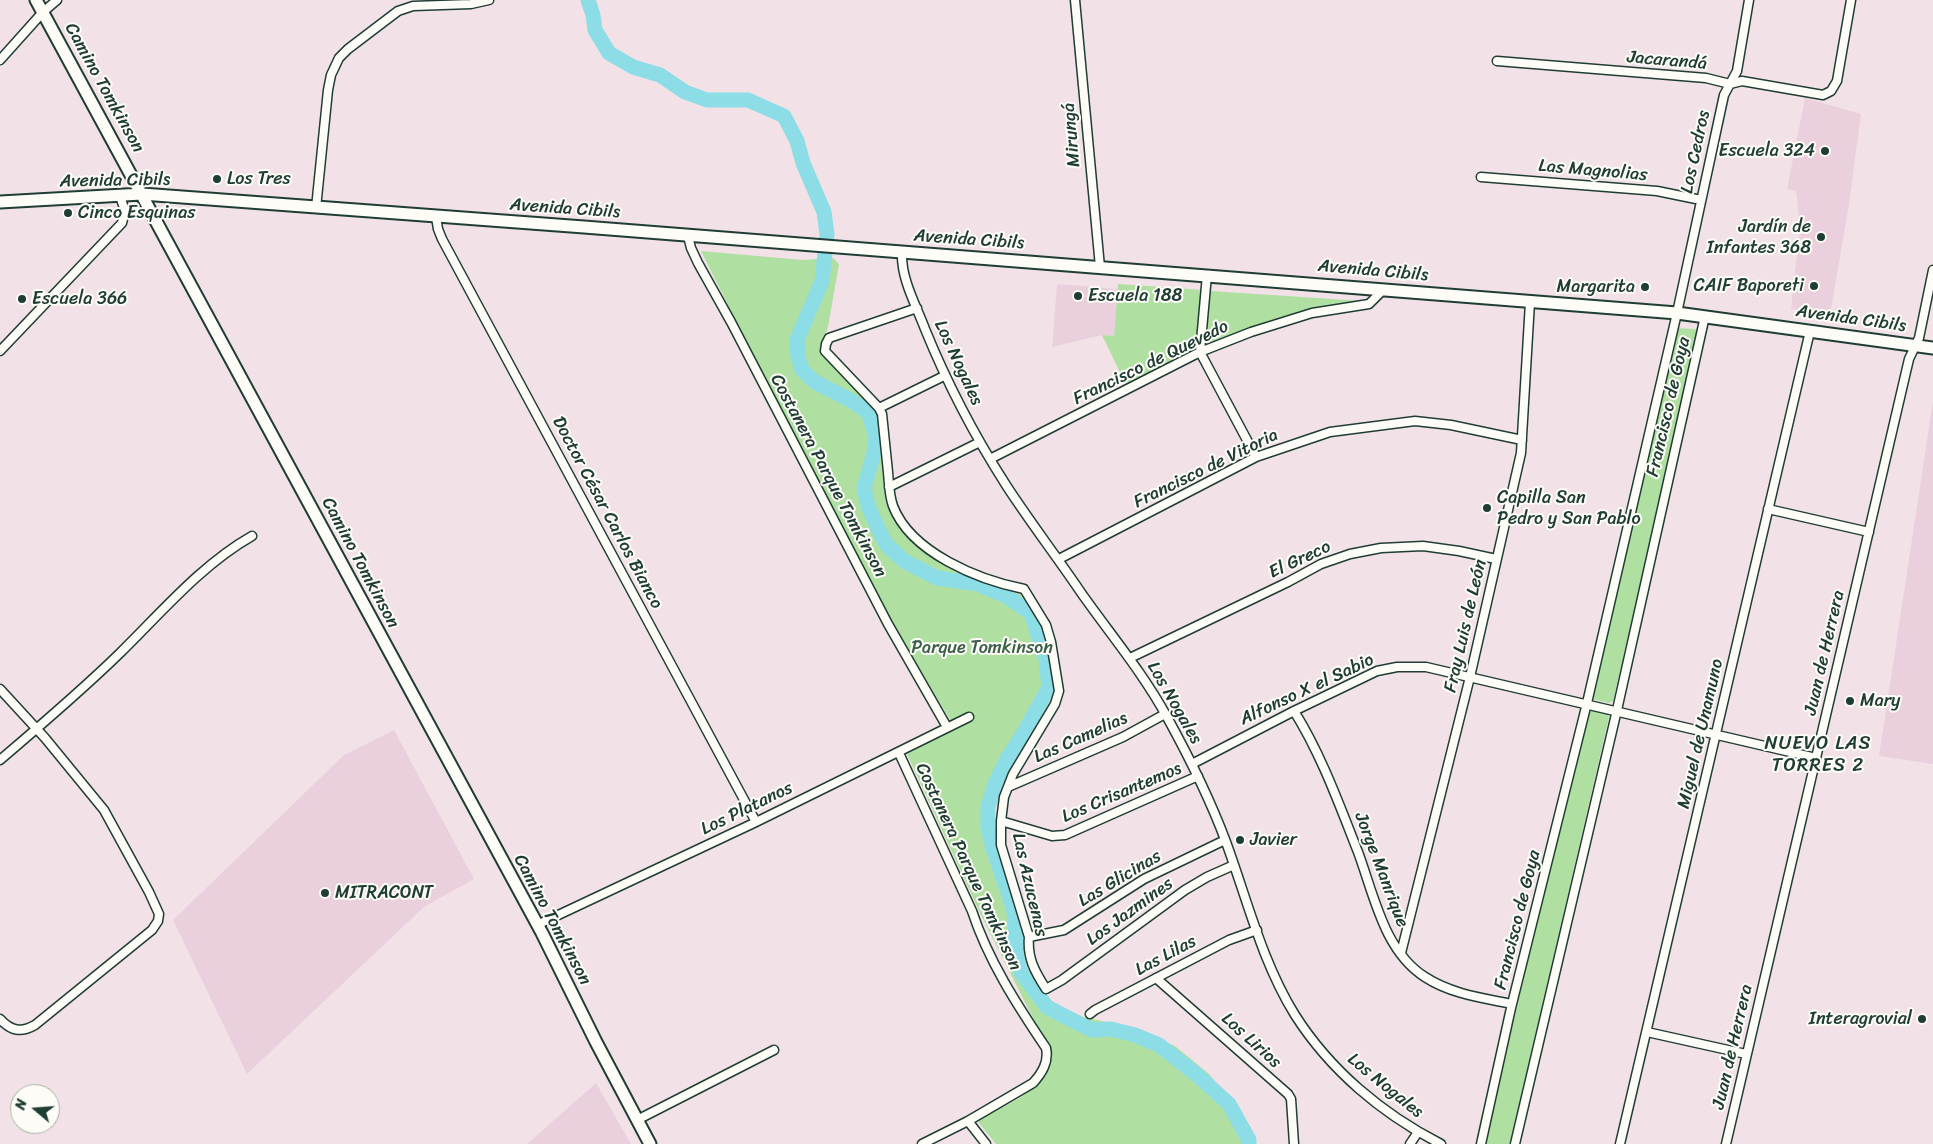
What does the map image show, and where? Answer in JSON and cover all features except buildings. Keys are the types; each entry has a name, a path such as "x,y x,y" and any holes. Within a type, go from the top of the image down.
{"street":[{"name":"Camino Tomkinson","path":"36,0 537,925 650,1144"},
{"path":"0,60 43,12 57,0"},
{"path":"316,208 328,90 331,75 339,58 348,49 404,8 471,4 489,0"},
{"name":"Mirungá","path":"1075,0 1100,267"},
{"name":"Los Cedros","path":"1677,313 1724,95 1737,71 1749,0"},
{"name":"Jacarandá","path":"1497,61 1706,78 1730,84 1742,81 1823,95 1831,91 1837,81 1851,0"},
{"name":"Las Magnolias","path":"1481,177 1657,191 1701,200"},
{"name":"Avenida Cibils","path":"0,202 142,194 1207,275 1677,313 1933,348"},
{"path":"0,350 122,223 124,211 120,196"},
{"name":"Doctor César Carlos Bianco","path":"436,217 442,239 756,822"},
{"name":"Costanera Parque Tomkinson","path":"688,236 698,263 731,322 888,624 947,727"},
{"name":"Los Nogales","path":"902,253 903,272 944,376 980,442 1039,533 1130,658 1165,714 1192,764 1225,840 1279,986 1295,1014 1316,1043 1352,1082 1378,1104 1418,1132 1441,1144"},
{"name":"Juan de Herrera","path":"1726,1144 1868,532 1909,359 1919,338 1933,270"},
{"path":"1207,275 1200,352 1256,457"},
{"name":"Francisco de Quevedo","path":"990,459 1200,352 1251,332 1312,313 1369,304 1384,289"},
{"name":"Fray Luis de León","path":"1401,952 1470,677 1520,453 1530,302"},
{"path":"917,308 829,338 824,347 827,355 879,408 944,376"},
{"name":"Francisco de Goya","path":"1481,1144 1512,1004 1587,703 1677,313"},
{"name":"Francisco de Goya","path":"1515,1144 1617,710 1705,316"},
{"name":"Miguel de Unamuno","path":"1620,1144 1810,330"},
{"name":"Las Azucenas","path":"879,408 882,414 892,504 897,515 920,541 940,556 968,572 1024,589 1046,625 1051,642 1059,691 1055,704 1025,752 1008,787 1001,821 1001,845 1029,937 1028,951 1030,961 1034,971 1046,988"},
{"name":"Francisco de Vitoria","path":"1059,559 1256,457 1330,432 1415,421 1451,425 1522,440"},
{"path":"889,486 980,442"},
{"path":"1768,509 1868,532"},
{"path":"0,760 111,662 209,566 230,549 252,536"},
{"name":"El Greco","path":"1130,658 1321,564 1350,554 1381,548 1423,546 1496,559"},
{"name":"Alfonso X el Sabio","path":"1192,764 1376,671 1397,667 1426,667 1587,703"},
{"path":"0,689 104,810 159,914 158,921 152,930 35,1025 25,1031 16,1030 7,1027 0,1019"},
{"path":"1587,703 1816,758"},
{"name":"Jorge Manrique","path":"1294,711 1307,731 1335,793 1387,932 1401,952 1424,977 1438,984 1471,995 1512,1004"},
{"name":"Las Camelias","path":"1008,787 1123,737 1165,714"},
{"name":"Los Platanos","path":"537,925 756,822 969,717"},
{"name":"Costanera Parque Tomkinson","path":"899,753 972,911 980,935 1014,998 1046,1048 1047,1054 1046,1063 1041,1075 1033,1083 968,1121 922,1144"},
{"name":"Los Crisantemos","path":"1001,821 1052,836 1065,835 1198,776"},
{"name":"Las Glicinas","path":"1029,937 1064,930 1144,880 1225,840"},
{"name":"Los Jazmines","path":"1046,988 1062,980 1185,890 1207,877 1234,865"},
{"name":"Las Lilas","path":"1090,1014 1229,940 1257,930"},
{"name":"Los Lirios","path":"1156,978 1288,1094 1292,1105 1294,1144"},
{"path":"1647,1032 1746,1054"},
{"path":"637,1120 774,1050"},
{"path":"968,1121 986,1144"},
{"path":"1410,1144 1418,1132"}],"shaded area":[{"path":"1805,98 1861,114 1849,205 1830,315 1791,309 1800,226 1796,191 1787,189"},
{"path":"1057,284 1118,289 1114,336 1102,335 1052,347"},
{"path":"1933,401 1933,764 1879,756"},
{"name":"MITRACONT","path":"394,730 474,879 424,907 247,1074 173,920 344,755"},
{"path":"596,1083 631,1144 527,1144"}],"green space":[{"name":"Parque Tomkinson","path":"701,251 803,260 833,258 839,264 828,327 821,347 821,354 873,408 878,422 885,496 894,520 915,543 950,568 1010,589 1025,597 1044,628 1052,663 1055,691 1036,726 1010,765 991,810 992,830 1021,922 1024,964 1046,997 1069,1014 1125,1026 1175,1046 1209,1074 1230,1099 1251,1128 1254,1144 996,1144 979,1123 979,1118 1013,1102 1030,1090 1038,1082 1051,1058 1046,1044 980,913 907,754 955,728 883,608 822,493"},
{"path":"1118,284 1203,290 1198,347 1196,350 1126,385 1102,335 1114,336"},
{"path":"1211,291 1364,302 1278,318 1211,343 1206,340"},
{"path":"1677,328 1695,329 1699,332 1613,701 1609,703 1591,699"},
{"path":"1589,709 1607,713 1609,717 1510,1144 1485,1144 1586,712"}],"waterway":[{"path":"588,0 595,30 609,53 633,67 660,75 685,92 707,100 748,100 784,116 797,141 803,163 824,212 827,234 822,281 797,340 798,356 802,370 815,382 850,400 868,412 876,436 874,453 864,488 875,522 886,544 904,561 937,578 978,584 1006,596 1031,613 1046,659 1049,687 1006,761 995,784 988,807 988,828 1014,911 1017,958 1021,972 1047,1007 1092,1030 1111,1029 1135,1035 1159,1045 1196,1074 1229,1104 1249,1140 1249,1144"}],"place":[{"name":"Escuela 324","path":"1825,151"},
{"name":"Los Tres","path":"217,179"},
{"name":"Cinco Esquinas","path":"68,213"},
{"name":"Jardín de Infantes 368","path":"1821,237"},
{"name":"CAIF Baporeti","path":"1814,286"},
{"name":"Margarita","path":"1645,287"},
{"name":"Escuela 188","path":"1078,296"},
{"name":"Escuela 366","path":"22,299"},
{"name":"Capilla San Pedro y San Pablo","path":"1487,508"},
{"name":"Mary","path":"1850,701"},
{"name":"Javier","path":"1240,840"},
{"name":"MITRACONT","path":"325,893"},
{"name":"Interagrovial","path":"1922,1019"}],"district":[{"name":"NUEVO LAS TORRES 2","path":"1818,755"}]}
